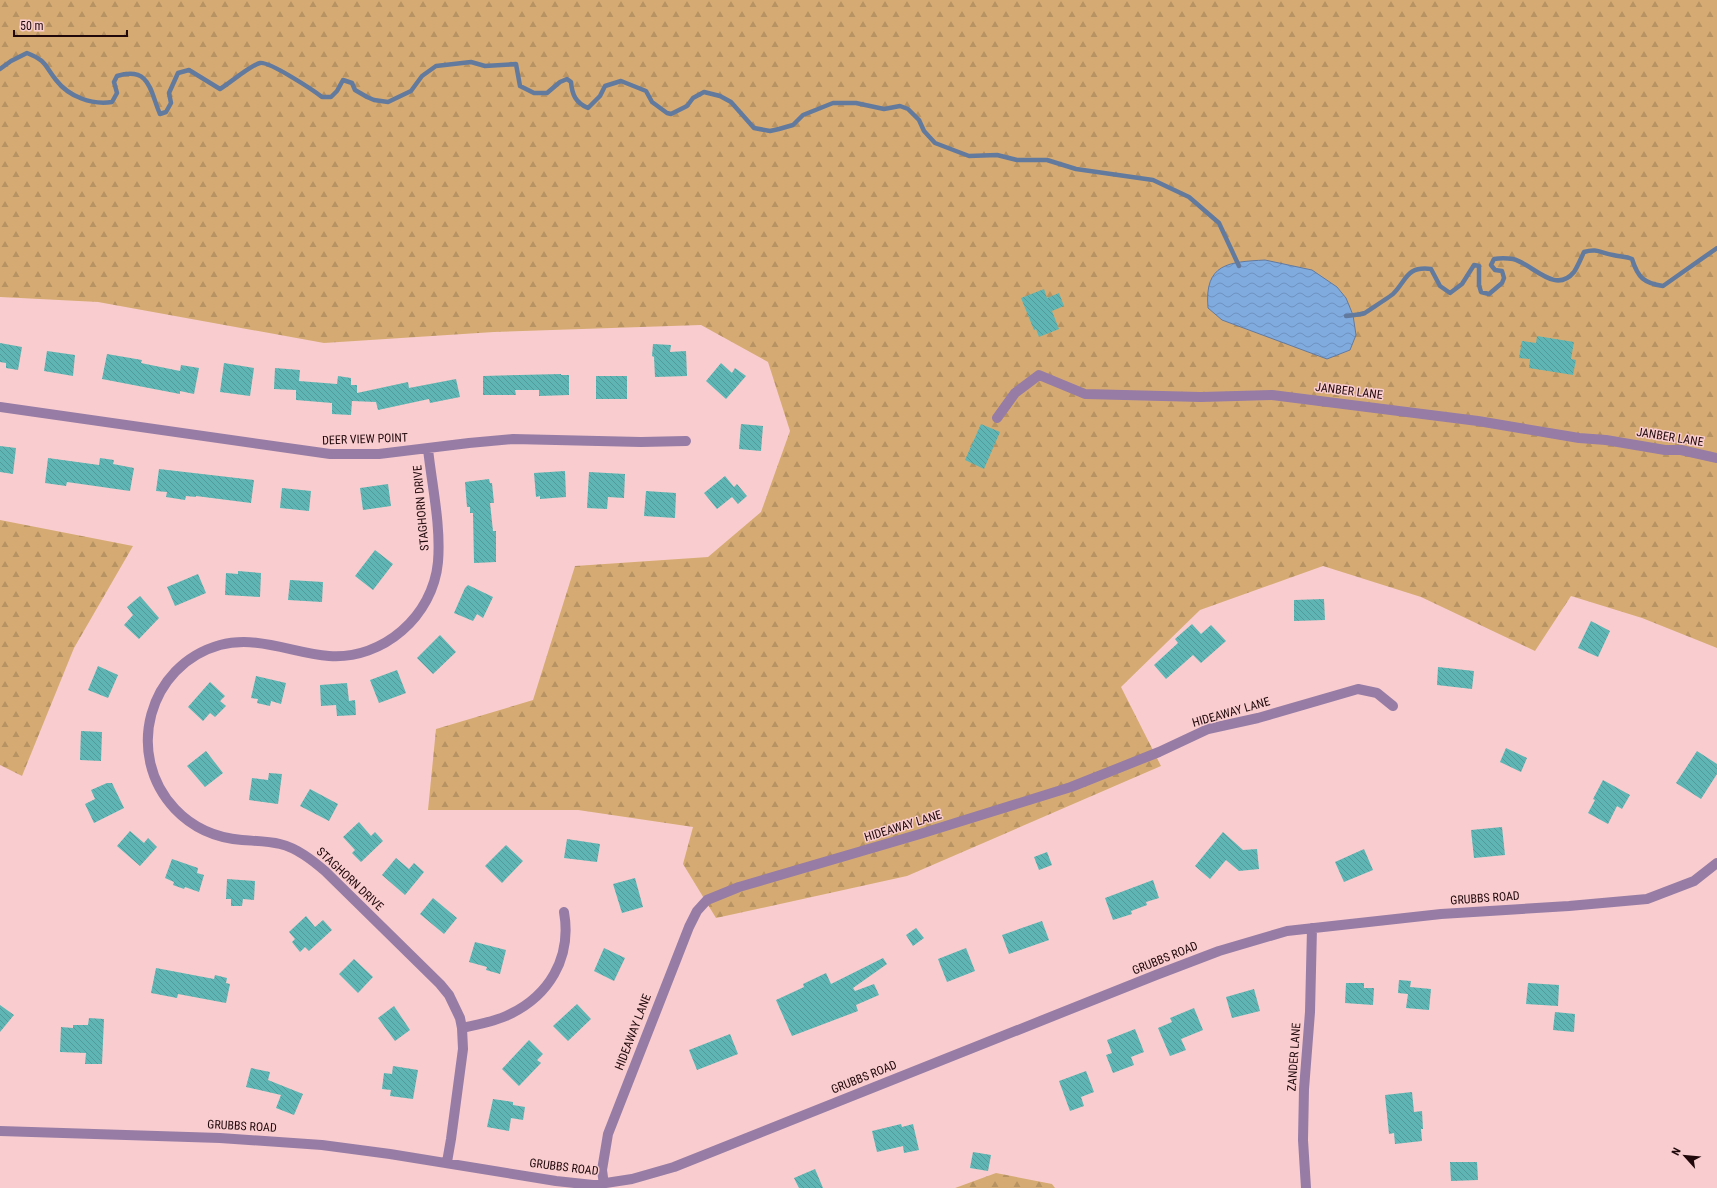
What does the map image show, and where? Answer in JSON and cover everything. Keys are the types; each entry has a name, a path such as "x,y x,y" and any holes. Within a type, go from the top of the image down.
{"street":[{"name":"JANBER LANE","path":"997,418 1015,393 1040,375 1085,394 1201,397 1272,395 1478,421 1579,438 1606,440 1665,450 1681,450 1717,458"},
{"name":"DEER VIEW POINT","path":"0,407 314,453 359,454 428,449 513,439 641,442 686,441"},
{"name":"STAGHORN DRIVE","path":"428,449 437,521 438,564 432,586 424,605 404,630 397,636 375,648 356,654 338,656 319,655 244,642 220,645 209,649 189,660 176,671 165,684 152,711 147,733 147,744 150,762 158,782 174,808 180,814 195,825 210,833 231,839 281,844 298,851 315,863 440,984 455,1008 462,1028 463,1049 447,1162"},
{"name":"HIDEAWAY LANE","path":"611,1185 602,1170 608,1134 689,927 697,911 707,900 740,887 920,834 1070,787 1159,752 1208,730 1258,718 1358,689 1377,693 1393,706"},
{"name":"GRUBBS ROAD","path":"0,1131 220,1138 291,1142 447,1162 593,1187 611,1185 674,1166 1219,951 1287,931 1441,914 1569,906 1647,899 1694,881 1717,863"},
{"path":"462,1028 507,1015 522,1008 543,989 553,975 563,955 566,937 564,912"},
{"name":"ZANDER LANE","path":"1306,1188 1302,1140 1303,1096 1310,1012 1312,928"}],"green space":[{"path":"0,0 1717,0 1717,648 1642,618 1571,596 1535,651 1421,597 1323,566 1200,610 1121,687 1161,766 907,876 716,918 683,864 693,827 578,810 428,810 436,729 533,700 575,566 708,557 761,512 790,431 768,362 701,325 494,332 324,343 98,302 0,297"},
{"path":"0,520 133,546 74,648 22,776 0,765"},
{"path":"996,1173 1052,1184 1055,1188 955,1188"}],"water":[{"path":"1265,260 1312,270 1337,287 1346,298 1353,315 1356,335 1350,350 1327,359 1222,320 1208,308 1210,282 1215,274 1222,268 1230,264 1240,262"}],"building":[{"path":"1044,289 1047,298 1059,293 1064,306 1052,311 1059,329 1039,337 1036,329 1034,330 1021,298"},
{"path":"1537,336 1574,342 1571,359 1576,360 1573,375 1529,368 1530,359 1519,358 1522,341 1536,343"},
{"path":"0,343 22,347 18,370 6,368 6,363 0,362"},
{"path":"653,344 671,345 670,352 686,351 687,376 655,377 654,357 652,356"},
{"path":"47,351 75,355 73,376 44,371"},
{"path":"107,354 142,360 141,363 180,371 181,365 199,368 194,394 180,391 180,394 102,379"},
{"path":"224,363 254,368 250,396 220,392"},
{"path":"721,363 732,373 735,368 746,376 726,399 706,381"},
{"path":"275,368 300,370 299,381 337,384 338,376 351,378 351,385 357,385 357,393 408,382 409,388 456,379 460,397 430,403 429,399 378,410 376,402 352,401 351,415 332,414 332,403 296,400 296,390 274,389"},
{"path":"569,375 569,395 539,396 539,390 515,390 516,395 483,395 483,376"},
{"path":"596,376 627,376 627,399 596,399"},
{"path":"741,424 763,426 761,451 739,449"},
{"path":"981,424 1000,432 984,469 965,460"},
{"path":"0,446 16,448 13,474 0,472"},
{"path":"48,458 99,465 100,458 114,460 113,464 134,468 130,491 67,482 66,486 45,483"},
{"path":"159,469 254,480 251,503 196,496 186,496 185,500 166,497 167,492 156,491"},
{"path":"565,471 566,497 540,499 540,496 536,497 534,473"},
{"path":"589,472 625,474 624,498 608,497 607,509 587,508"},
{"path":"725,476 734,487 737,484 747,496 738,504 732,497 717,509 704,493"},
{"path":"489,479 490,483 492,483 494,503 490,503 493,531 496,531 496,562 474,563 473,513 470,513 470,507 467,507 465,482"},
{"path":"388,484 391,506 363,510 360,488"},
{"path":"282,488 311,491 309,511 280,508"},
{"path":"646,491 676,493 675,518 644,516"},
{"path":"375,550 393,564 373,590 355,576"},
{"path":"238,571 261,573 260,597 225,595 226,573 238,574"},
{"path":"198,574 206,593 175,606 167,587"},
{"path":"290,580 323,582 322,602 288,600"},
{"path":"468,585 493,597 483,618 477,614 473,621 454,613 465,588"},
{"path":"140,596 159,618 139,639 124,625 133,615 127,607"},
{"path":"1324,599 1325,620 1294,621 1294,600"},
{"path":"1591,621 1610,631 1598,657 1578,648"},
{"path":"1192,624 1201,634 1211,625 1226,641 1201,663 1193,655 1166,679 1154,665 1178,643 1175,639"},
{"path":"440,635 456,652 433,674 417,658"},
{"path":"98,666 118,675 108,698 88,690"},
{"path":"1438,667 1474,671 1472,689 1437,685"},
{"path":"397,670 406,693 379,703 370,680"},
{"path":"256,676 286,683 281,704 271,701 270,706 257,703 258,699 251,698"},
{"path":"210,682 225,696 220,701 226,706 215,717 210,713 203,721 188,707"},
{"path":"347,683 349,701 355,700 356,715 337,716 336,705 321,706 320,685"},
{"path":"81,731 102,732 101,761 80,760"},
{"path":"1506,748 1527,758 1521,772 1500,762"},
{"path":"206,751 223,773 205,787 187,766"},
{"path":"1697,751 1717,764 1717,774 1701,799 1676,783"},
{"path":"269,773 282,774 278,804 249,800 252,778 268,780"},
{"path":"1603,780 1630,795 1622,809 1617,806 1608,824 1588,813 1595,800 1593,799"},
{"path":"107,783 112,783 124,808 94,823 85,804 95,799 91,790"},
{"path":"310,789 338,804 329,821 300,806"},
{"path":"359,822 371,836 375,832 383,841 361,862 352,853 355,850 343,837"},
{"path":"1502,827 1505,855 1474,858 1471,830"},
{"path":"130,831 144,843 148,838 157,847 140,866 117,846"},
{"path":"1223,832 1243,850 1257,849 1259,869 1239,871 1226,860 1210,879 1195,866"},
{"path":"567,839 600,844 597,862 564,858"},
{"path":"506,845 523,861 502,883 485,866"},
{"path":"1364,849 1373,870 1344,882 1335,862"},
{"path":"1047,852 1052,865 1039,870 1034,857"},
{"path":"396,858 409,869 414,863 424,872 405,895 382,875"},
{"path":"172,859 198,868 197,873 204,875 199,892 173,885 174,882 165,878"},
{"path":"635,878 643,907 622,913 613,884"},
{"path":"227,879 255,881 254,900 243,899 242,906 231,906 231,899 226,899"},
{"path":"1153,880 1159,898 1146,902 1147,905 1131,911 1132,914 1113,920 1105,898"},
{"path":"433,898 457,918 444,934 420,914"},
{"path":"306,916 315,927 323,920 332,930 309,951 305,947 300,952 292,942 295,939 289,932"},
{"path":"1042,921 1049,940 1009,954 1002,935"},
{"path":"916,928 924,938 913,946 906,935"},
{"path":"475,942 506,950 500,974 486,970 487,967 469,962"},
{"path":"604,948 625,958 614,981 594,971"},
{"path":"966,948 975,971 947,982 938,959"},
{"path":"883,958 887,964 853,988 855,991 874,984 879,995 856,1005 858,1011 792,1036 776,1000 804,987 803,984 826,973 831,984"},
{"path":"354,959 373,977 358,993 339,974"},
{"path":"156,968 214,979 215,975 227,978 226,983 230,984 226,1003 178,994 177,998 151,993"},
{"path":"1399,980 1411,981 1410,987 1431,989 1429,1010 1406,1008 1408,994 1398,993"},
{"path":"1346,983 1364,983 1364,988 1374,988 1373,1005 1345,1003"},
{"path":"1528,983 1559,985 1558,1006 1526,1004"},
{"path":"1254,989 1260,1011 1232,1018 1226,997"},
{"path":"577,1004 591,1019 568,1041 553,1026"},
{"path":"0,1005 14,1015 0,1032"},
{"path":"394,1006 410,1030 395,1041 378,1018"},
{"path":"1194,1008 1203,1030 1181,1039 1186,1050 1170,1056 1158,1028 1172,1022 1170,1018"},
{"path":"1555,1012 1575,1014 1574,1032 1553,1030"},
{"path":"89,1018 104,1019 102,1064 85,1064 86,1053 60,1052 61,1027 73,1028 73,1025 88,1025"},
{"path":"1135,1029 1144,1052 1131,1057 1134,1065 1113,1073 1106,1055 1112,1053 1107,1040"},
{"path":"730,1034 738,1054 697,1070 689,1050"},
{"path":"529,1040 543,1054 537,1060 541,1063 519,1086 502,1069"},
{"path":"393,1066 418,1070 413,1099 390,1096 391,1090 382,1089 384,1073 392,1074"},
{"path":"251,1068 270,1072 268,1080 303,1094 294,1115 276,1108 281,1095 246,1087"},
{"path":"1086,1071 1094,1092 1081,1097 1084,1106 1070,1111 1059,1081"},
{"path":"1412,1092 1414,1112 1422,1111 1422,1141 1395,1144 1394,1133 1389,1134 1385,1095"},
{"path":"493,1099 513,1102 513,1105 525,1107 523,1120 511,1118 509,1131 487,1127"},
{"path":"901,1124 902,1127 913,1124 919,1150 904,1153 903,1146 877,1152 872,1131"},
{"path":"973,1152 991,1155 988,1171 970,1168"},
{"path":"1450,1162 1477,1162 1478,1180 1451,1181"},
{"path":"815,1169 823,1188 799,1188 794,1178"}],"waterway":[{"path":"0,69 11,61 27,53 42,61 56,80 67,91 89,101 104,103 112,102 117,93 114,82 117,76 128,74 137,75 148,83 160,114 166,112 171,103 169,93 178,73 189,70 220,89 256,64 260,63 272,66 322,97 331,97 337,91 343,80 352,83 355,90 367,97 374,100 388,102 411,91 422,76 436,66 471,62 485,66 516,64 520,86 534,93 547,93 560,82 567,79 571,82 572,91 575,98 580,104 588,108 600,96 605,86 621,81 646,91 652,102 667,113 671,114 687,106 693,98 704,92 720,96 731,102 754,128 770,131 793,125 803,115 833,103 856,103 884,109 900,106 908,109 919,120 924,131 935,143 969,156 997,155 1017,160 1047,160 1076,169 1153,180 1189,197 1219,223 1239,266"},
{"path":"1346,316 1365,313 1393,294 1408,275 1416,270 1431,269 1440,286 1450,293 1462,284 1474,265 1479,266 1479,285 1481,292 1489,294 1502,283 1504,278 1502,271 1495,270 1491,265 1494,259 1513,259 1521,262 1544,276 1559,280 1567,278 1574,272 1584,252 1596,251 1632,259 1639,275 1646,281 1663,286 1717,248"}]}
